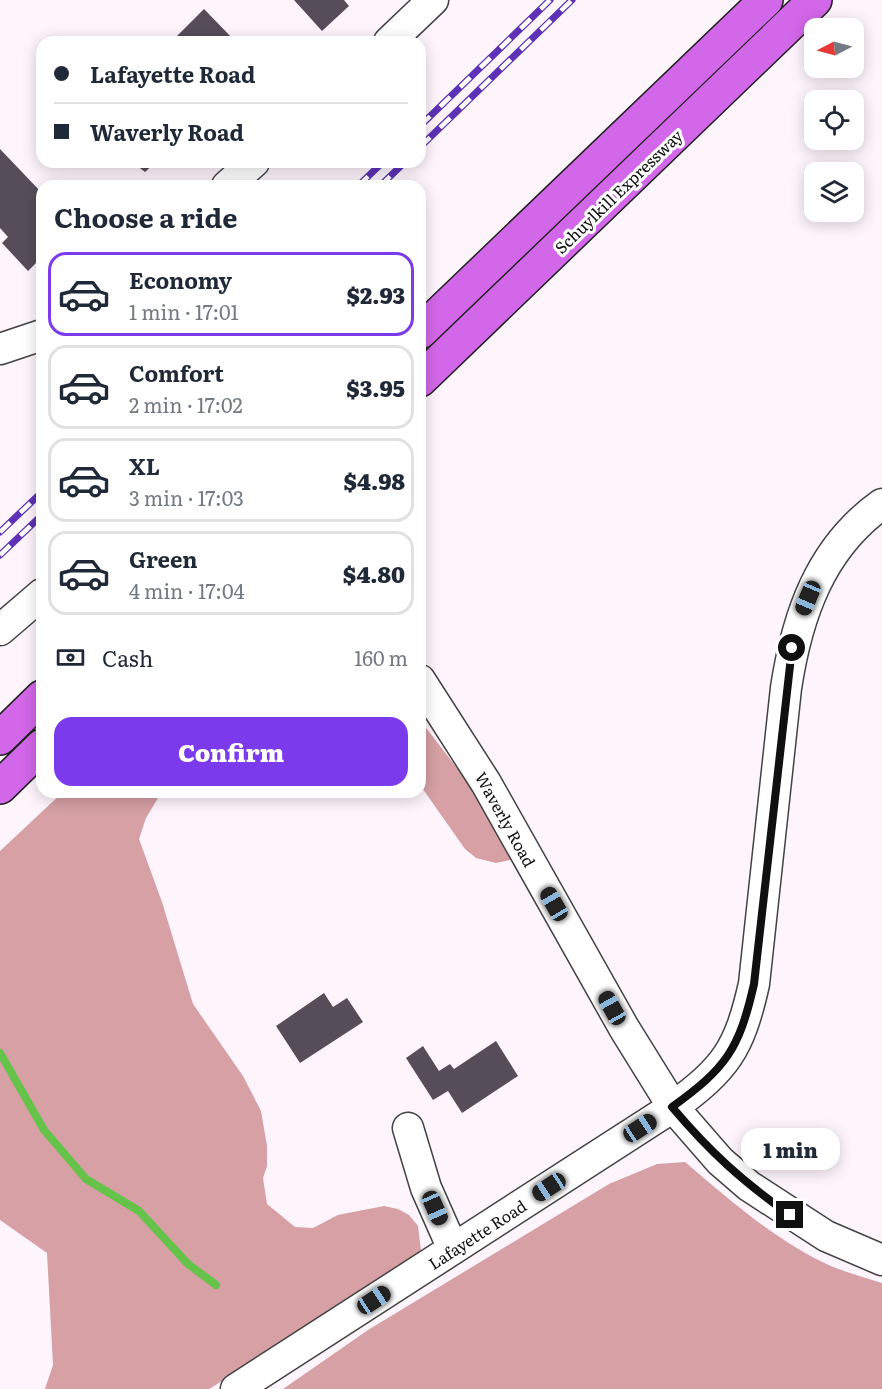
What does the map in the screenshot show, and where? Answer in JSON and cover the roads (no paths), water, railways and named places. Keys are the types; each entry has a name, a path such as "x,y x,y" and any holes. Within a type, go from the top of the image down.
{"highway":[{"path":"426,326 766,0"},
{"name":"Schuylkill Expressway","path":"426,374 815,0"},
{"path":"0,738 36,703"},
{"path":"0,787 36,752"}],"street":[{"path":"395,36 433,0"},
{"path":"234,180 247,168"},
{"path":"0,349 36,337"},
{"name":"Lafayette Road","path":"236,1389 672,1107 718,1071 734,1046 747,1016 754,984 786,688 792,648 802,612 828,559 867,515 882,504"},
{"path":"0,630 36,599"},
{"name":"Waverly Road","path":"426,689 480,773 624,1028 672,1107 720,1161 749,1186 826,1236 882,1260"},
{"path":"408,1128 426,1188 453,1249"}],"waterway":[{"path":"0,1053 44,1130 86,1179 139,1211 188,1264 216,1285"}],"railway":[{"path":"426,120 550,0"},
{"path":"426,141 572,0"},
{"path":"364,180 377,168"},
{"path":"386,180 399,168"},
{"path":"0,532 36,498"},
{"path":"0,555 36,521"}]}
